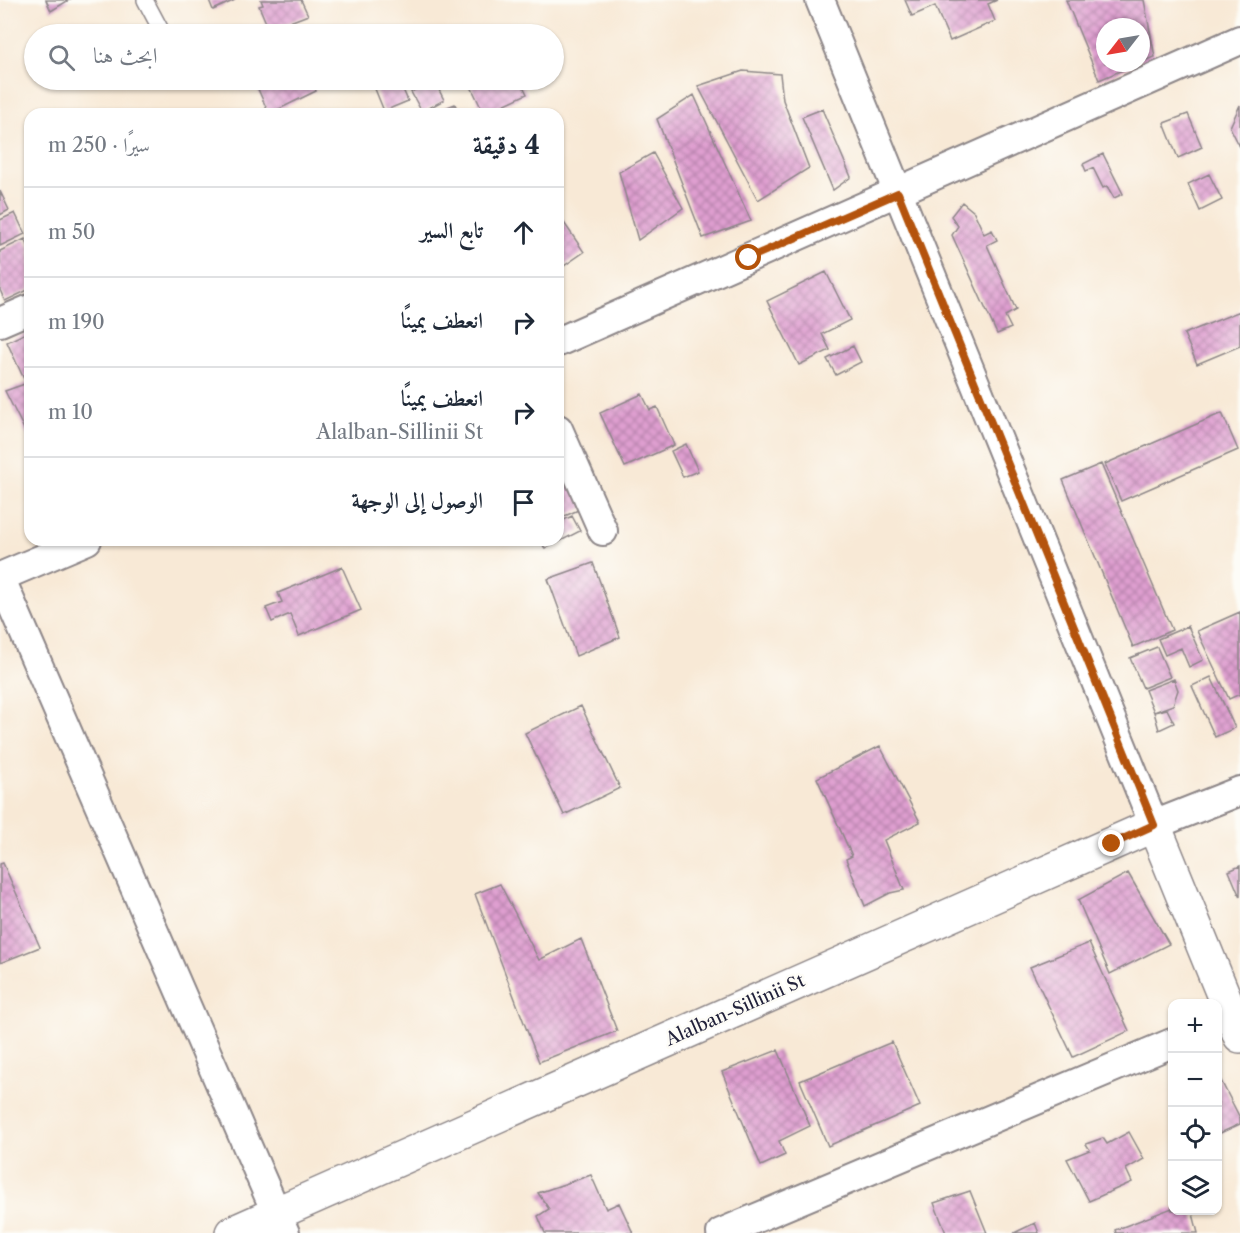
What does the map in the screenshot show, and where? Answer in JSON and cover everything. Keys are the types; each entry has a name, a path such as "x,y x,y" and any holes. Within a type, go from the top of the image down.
{"street":[{"path":"820,0 1154,825 1230,1026"},
{"path":"564,339 1240,40"},
{"path":"0,322 24,312"},
{"path":"564,443 603,531"},
{"path":"73,546 0,577 281,1223"},
{"name":"Alalban-Sillinii St","path":"232,1233 281,1223 1154,825 1240,791"},
{"path":"721,1233 1168,1044"}],"lane":[{"path":"145,0 158,24"}],"building":[{"path":"46,0 69,0 51,11"},
{"path":"209,0 235,0 213,10"},
{"path":"261,0 301,0 308,15 285,24 266,24 259,6 263,5"},
{"path":"905,0 997,0 988,4 995,21 950,41 935,6 912,16"},
{"path":"1066,0 1144,0 1147,18 1096,18 1096,72 1118,72 1099,80"},
{"path":"1150,31 1155,57 1150,59"},
{"path":"743,71 780,74 783,100 809,168 758,200 698,86"},
{"path":"258,90 316,91 281,108 266,108"},
{"path":"375,90 403,90 408,101 391,108 383,108"},
{"path":"439,90 444,100 429,108 420,108 411,92"},
{"path":"473,90 525,90 527,94 497,108 481,108"},
{"path":"694,95 751,221 703,238 657,119"},
{"path":"455,104 457,108 445,108"},
{"path":"1240,105 1240,147 1230,127"},
{"path":"822,109 851,177 833,190 802,117"},
{"path":"1188,114 1202,147 1178,158 1164,123"},
{"path":"653,153 683,208 638,240 619,172"},
{"path":"1103,154 1123,194 1114,198 1107,186 1103,188 1093,168 1086,171 1083,164"},
{"path":"1209,174 1222,200 1200,211 1188,184"},
{"path":"0,191 9,210 0,215"},
{"path":"962,202 974,212 984,234 992,230 997,240 987,245 1016,310 1005,316 1011,328 997,334 952,235 958,226 951,216"},
{"path":"15,213 24,234 0,246 0,220"},
{"path":"564,223 584,252 564,266"},
{"path":"24,239 24,292 5,301 0,290 0,251"},
{"path":"826,272 850,320 822,334 830,350 799,365 767,301"},
{"path":"1240,311 1240,346 1197,364 1184,334"},
{"path":"24,334 24,379 7,342"},
{"path":"853,346 861,362 836,375 827,359"},
{"path":"24,384 24,429 5,391"},
{"path":"642,394 650,410 657,407 674,445 625,467 600,413"},
{"path":"1222,413 1238,450 1121,501 1105,464"},
{"path":"686,444 698,471 683,477 671,451"},
{"path":"564,460 585,507 564,516"},
{"path":"1101,464 1172,630 1133,647 1063,480"},
{"path":"572,516 580,531 564,539 564,520"},
{"path":"593,563 620,637 576,656 548,579"},
{"path":"342,567 361,610 299,636 290,614 272,622 266,608 282,602 278,593"},
{"path":"1240,612 1240,694 1229,699 1197,631"},
{"path":"1188,626 1203,660 1189,667 1181,648 1165,655 1158,639"},
{"path":"1157,647 1170,677 1143,688 1130,658"},
{"path":"1211,677 1235,728 1215,737 1192,686"},
{"path":"1174,679 1178,690 1173,705 1154,712 1145,690"},
{"path":"581,706 620,788 564,815 525,733"},
{"path":"1167,709 1174,723 1159,730 1154,712"},
{"path":"880,746 920,822 884,840 904,890 890,893 865,906 846,859 852,856 817,778"},
{"path":"3,863 40,947 0,963 0,864"},
{"path":"1240,866 1240,897 1229,871"},
{"path":"1128,873 1169,944 1110,974 1078,900"},
{"path":"500,884 539,960 581,939 617,1031 539,1062 475,894"},
{"path":"1089,943 1129,1031 1073,1057 1030,967"},
{"path":"892,1042 920,1106 828,1146 800,1081"},
{"path":"778,1050 810,1126 779,1141 785,1155 761,1166 722,1072"},
{"path":"1222,1083 1240,1118 1240,1124 1222,1132"},
{"path":"1129,1132 1144,1159 1126,1169 1132,1182 1089,1201 1067,1159 1090,1150 1086,1144 1103,1138 1107,1144"},
{"path":"591,1175 606,1209 619,1203 633,1233 545,1233 538,1216 549,1209 538,1193"},
{"path":"970,1191 987,1233 946,1233 934,1203"},
{"path":"1168,1210 1168,1215 1193,1215 1198,1233 1116,1233 1115,1230"},
{"path":"1035,1223 1039,1233 1014,1233"}],"route":[{"path":"749,258 898,193 1154,825 1112,844"}]}
